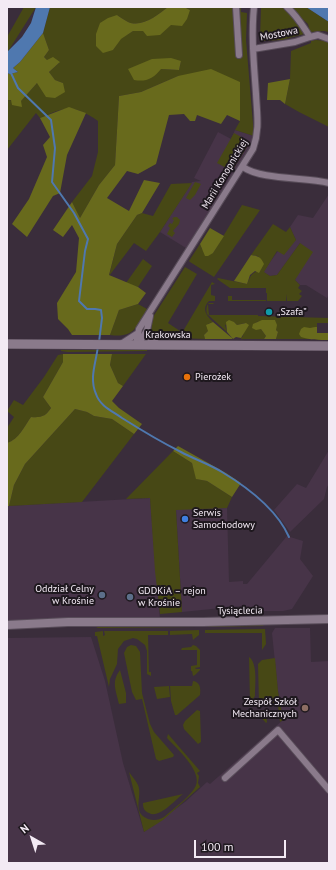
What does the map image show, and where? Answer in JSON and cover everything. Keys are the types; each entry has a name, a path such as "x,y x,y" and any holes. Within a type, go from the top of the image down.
{"main road":[{"name":"Krakowska","path":"7,344 329,346"}],"street":[{"path":"236,7 239,55"},
{"name":"Marii Konopnickiej","path":"120,345 138,333 253,149 257,137 258,123 252,48 254,7"},
{"name":"Mostowa","path":"286,7 293,12 310,37"},
{"name":"Mostowa","path":"252,48 295,42 318,36 329,39"},
{"path":"243,167 260,174 314,179 329,183"},
{"name":"Marii Konopnickiej","path":"138,345 147,330 151,311"},
{"path":"147,330 146,333 148,337 159,345"},
{"path":"138,333 138,345"},
{"name":"Tysiąclecia","path":"7,625 77,622 203,622 329,619"},
{"path":"225,778 278,730 329,790"}],"shaded area":[{"path":"24,7 36,7 7,53 7,37"},
{"path":"50,7 168,7 150,20 139,23 128,22 117,15 113,50 120,39 133,31 164,30 190,10 184,7 233,7 237,59 241,58 238,27 239,7 241,7 241,12 247,13 246,40 254,136 235,130 240,121 178,76 141,92 119,96 115,165 99,185 80,218 72,202 92,176 98,152 98,121 76,109 64,109 40,118 36,113 7,150 7,100 21,101 37,83 63,83 55,80 49,72 59,63 47,60 44,57 49,50 43,33","holes":["181,61 179,70 161,69"]},
{"path":"168,7 184,7 190,10 187,19 182,26 171,25 160,35 147,36 143,31 133,31 121,39 113,50 103,53 96,46 96,34 100,23 108,18 117,15 128,22 139,23 150,20"},
{"path":"261,7 282,7 299,23 304,34 282,40 261,41"},
{"path":"290,7 306,7 329,22 329,32 310,32 308,24"},
{"path":"43,33 49,50 44,57 47,60 53,57 60,62 49,72 55,80 63,83 65,92 55,98 46,97 37,83 21,101 22,107 12,105 11,100 7,100 7,73 10,74 18,72 13,68 20,62"},
{"path":"316,40 329,42 329,127 285,104 290,79 291,51"},
{"path":"171,58 181,61 179,70 161,69 155,75 146,80 134,80 128,69 152,59"},
{"path":"211,69 240,82 240,121 227,115 221,124 197,115 195,121 190,121 184,114 169,115 156,164 138,174 127,171 107,198 129,211 144,180 160,183 142,213 137,215 117,244 109,275 138,287 146,293 138,304 119,310 110,335 72,335 58,319 57,303 76,272 79,238 72,225 63,237 53,230 72,202 80,218 99,185 115,165 119,96 141,92 178,76"},
{"path":"290,79 285,104 280,100 267,100 268,83"},
{"path":"69,107 86,113 67,155 60,193 53,196 27,237 12,224 29,199 47,157 43,145 50,137 40,118"},
{"path":"235,130 254,136 251,145 186,248 160,232 192,182 201,181 194,178 218,132 231,139"},
{"path":"234,133 250,142 232,171 217,163"},
{"path":"195,182 201,184 195,195 190,200 186,198"},
{"path":"192,183 146,251 134,243 109,276 117,244 137,215 142,213 153,216 171,184"},
{"path":"329,194 329,294 327,298 306,285 300,285 295,280 300,243 277,275 270,276 263,272 278,251 296,240 290,227 298,215 313,218"},
{"path":"242,205 260,210 214,277 189,261 200,244 202,249 213,253"},
{"path":"177,217 180,220 179,224 173,231 175,233 172,237 167,234 170,228 168,226 170,223 172,224 174,220 172,219"},
{"path":"273,224 286,232 290,227 296,240 284,255 277,251 264,272 270,276 277,275 300,243 313,252 295,280 300,285 298,288 302,291 299,294 302,296 298,301 287,301 286,294 286,301 267,301 266,288 230,288 217,279 247,284 255,272 261,270 258,256 251,255"},
{"path":"210,228 224,236 213,253 205,256 200,244"},
{"path":"251,255 259,257 264,264 259,273 255,271 250,275 247,284 234,281"},
{"path":"143,259 152,266 138,287 126,283"},
{"path":"185,267 197,274 168,323 180,331 177,339 157,338 151,331 153,317"},
{"path":"212,282 215,284 211,285 211,295 215,296 215,301 209,301 205,307 205,310 213,322 208,324 208,331 204,335 205,339 179,338"},
{"path":"228,296 232,296 232,300 266,301 228,301"},
{"path":"138,304 147,309 137,326 129,333 124,335 110,335 119,310"},
{"path":"208,304 209,315 258,315 329,318 329,323 317,323 317,327 315,327 305,338 309,337 312,339 276,339 278,332 276,330 275,320 256,322 266,336 264,339 241,339 243,336 245,323 237,325 234,322 225,325 227,332 207,314 206,308"},
{"path":"229,320 237,325 246,323 249,325 241,338 236,337 233,339 227,332 226,322"},
{"path":"262,320 275,320 277,325 276,330 278,332 276,339 264,339 266,336 261,329 256,330 252,328 253,324"},
{"path":"213,322 232,339 205,339 204,335 208,331 206,325"},
{"path":"304,327 317,327 317,333 329,333 329,340 301,337 299,334 301,329"},
{"path":"61,350 147,350 147,351 68,352"},
{"path":"63,354 63,362 43,397 51,408 43,416 31,417 18,436 7,443 7,428 14,417 7,411 14,400 23,405 58,355"},
{"path":"63,354 112,354 110,365 118,383 123,386 112,401 119,408 142,424 134,434 112,419 94,416 87,412 75,409 25,464 14,485 9,506 7,506 7,443 18,436 31,417 43,416 51,408 43,397 63,362"},
{"path":"112,354 146,354 123,386 118,383 110,365"},
{"path":"75,409 87,412 94,416 112,419 134,434 82,502 9,506 14,485 25,464"},
{"path":"178,446 241,483 232,497 207,481 196,479 192,463 173,451"},
{"path":"329,450 329,484 324,499 290,532 274,510 297,484 306,488"},
{"path":"173,451 192,463 197,479 207,481 232,497 227,508 176,510 182,612 160,614 155,571 150,498 126,499"},
{"path":"150,498 160,620 7,625 7,506"},
{"path":"227,508 229,582 243,581 243,584 247,584 287,536 303,541 300,559 313,576 292,609 283,611 242,611 241,606 182,612 176,509"},
{"path":"261,624 264,626 207,627 211,625"},
{"path":"195,625 197,627 96,628 100,626"},
{"path":"275,628 310,628 311,662 329,661 329,863 7,863 7,638 91,637 105,681 123,763 144,832 185,802 207,782 210,784 283,720 278,691 272,633"},
{"path":"265,629 266,644 262,650 262,633 205,633 205,630"},
{"path":"199,630 199,635 193,640 192,634 170,635 170,631"},
{"path":"103,631 103,636 105,635 104,631 168,631 168,635 148,635 149,672 151,672 151,676 147,674 147,651 145,645 133,638 124,641 118,649 117,664 110,679 109,687 97,636 95,636 95,632"},
{"path":"131,645 136,646 140,652 142,693 150,724 154,732 174,755 173,757 159,761 156,759 142,699 136,700 132,692 124,653 127,647"},
{"path":"193,645 200,650 200,667 195,668 200,670 193,676 191,666 197,665 197,650 181,650 182,648 191,647"},
{"path":"249,657 254,664 255,669 255,696 250,701"},
{"path":"275,658 278,691 283,720 280,722 277,705 262,706 259,704 258,664 262,660"},
{"path":"120,670 126,693 126,703 119,704 115,682 117,674"},
{"path":"193,681 200,686 200,695 177,715 175,715 171,701 170,686 192,686"},
{"path":"169,686 170,697 157,699 154,687"},
{"path":"197,710 200,711 201,742 198,744 184,729 183,725 185,721"},
{"path":"262,710 266,712 266,723 259,715 260,711"},
{"path":"168,734 200,771 197,773 199,776 198,783 200,787 163,820 144,832 129,772 138,785 140,812 143,816 150,820 156,820 164,817 188,796 197,783 196,776 189,762 167,738"},
{"path":"183,794 167,808 157,813 149,813 144,808 143,803"}],"water":[{"path":"36,7 50,7 43,33 20,62 13,68 18,72 10,74 7,73 7,52 22,37 31,23"},
{"path":"306,7 329,7 329,22"}],"waterway":[{"path":"11,73 18,88 51,120 55,148 52,182 74,213 88,239 85,251 79,301 87,309 101,310 102,318 99,342"},
{"path":"98,346 93,382 100,402 151,436 232,478 251,492 269,509 284,527 289,537"}],"place":[{"name":"„Szafa”","path":"269,312"},
{"name":"Pierożek","path":"187,377"},
{"name":"Serwis Samochodowy","path":"185,519"},
{"name":"Oddział Celny w Krośnie","path":"102,595"},
{"name":"GDDKiA – rejon w Krośnie","path":"130,597"},
{"name":"Zespół Szkół Mechanicznych","path":"305,708"}]}
